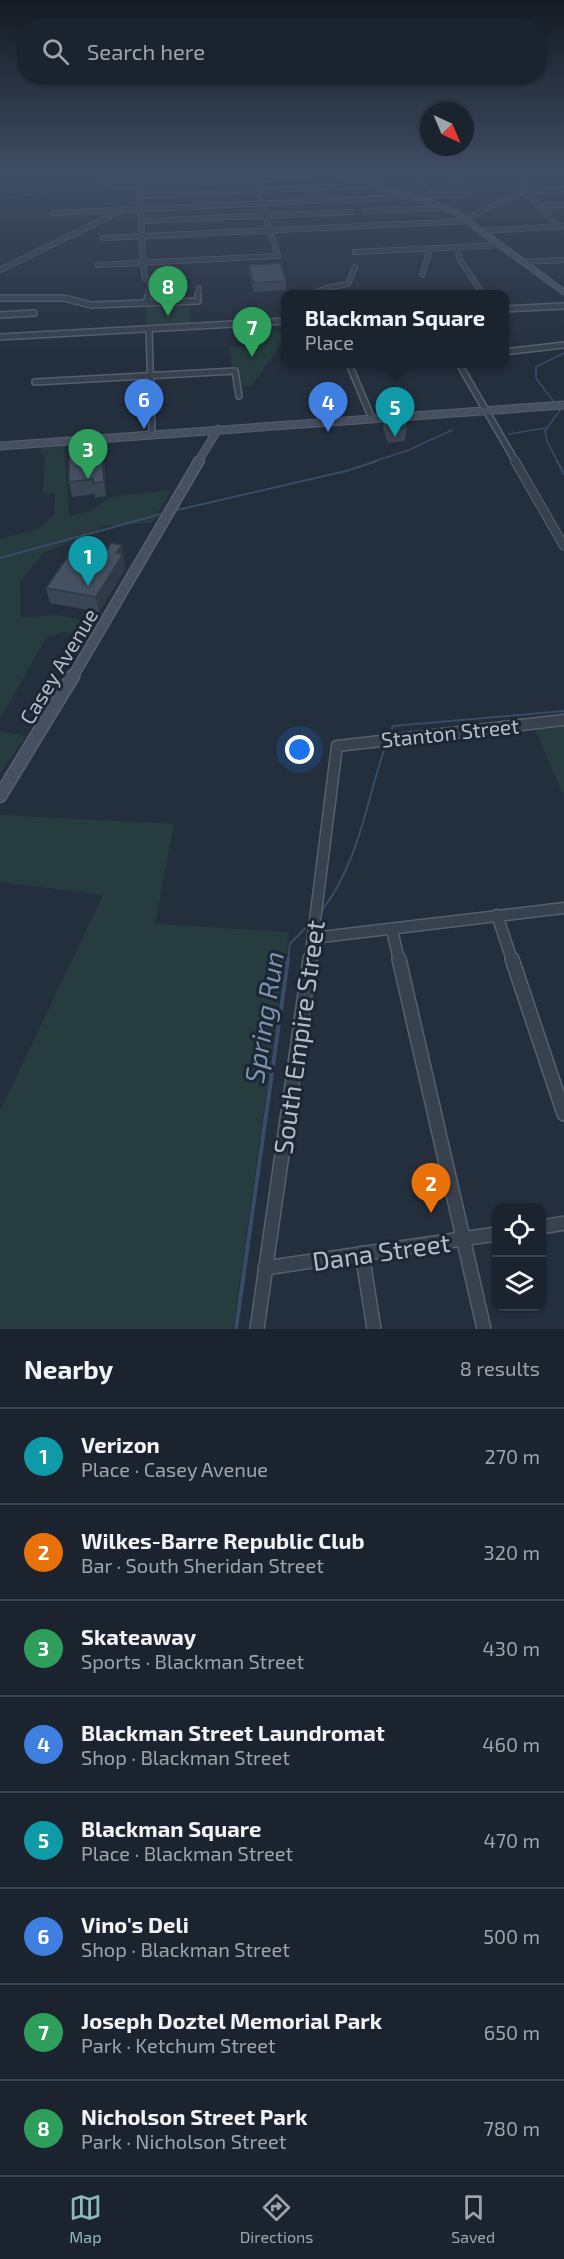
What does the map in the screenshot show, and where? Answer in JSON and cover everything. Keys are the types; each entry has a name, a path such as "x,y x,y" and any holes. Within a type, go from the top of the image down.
{"main road":[{"path":"485,233 561,287 564,292"},
{"path":"0,446 559,406"},
{"name":"Casey Avenue","path":"0,796 14,776 218,429"}],"street":[{"path":"0,270 75,233"},
{"path":"103,238 206,233"},
{"path":"98,265 278,256 270,233"},
{"path":"143,236 145,278 151,283 146,303"},
{"path":"355,252 501,245"},
{"path":"456,248 461,261 480,290"},
{"path":"422,275 430,249"},
{"path":"524,262 564,260"},
{"path":"322,290 348,284 355,267"},
{"path":"0,298 64,297 91,305 198,301 199,288"},
{"path":"509,309 564,306"},
{"path":"0,315 34,313"},
{"path":"0,337 281,321"},
{"path":"149,329 152,434"},
{"path":"509,351 564,345"},
{"path":"351,368 372,419"},
{"path":"462,368 564,546"},
{"path":"35,382 235,371 239,396"},
{"name":"Stanton Street","path":"337,746 564,720"},
{"name":"South Empire Street","path":"256,1329 313,938 337,746"},
{"path":"313,938 564,908"},
{"path":"497,915 564,1114"},
{"path":"392,930 484,1329"},
{"path":"546,1226 564,1223"},
{"name":"Dana Street","path":"265,1268 492,1235"},
{"path":"363,1253 374,1329"}],"green space":[{"path":"190,306 190,325 146,327 146,307"},
{"path":"281,331 281,345 251,386 242,386 237,369 232,368 230,347 249,346 246,333"},
{"path":"64,445 69,516 92,511 109,497 171,490 152,523 105,526 42,554 20,582 21,618 56,615 96,623 88,635 63,632 46,638 0,719 0,539 40,528 54,515 55,494 43,492 45,457 40,451 42,447"},
{"path":"564,723 564,797 534,727"},
{"path":"0,731 26,736 0,773"},
{"path":"0,815 174,824 155,924 289,932 233,1329 0,1329 0,1111 103,895 0,882"}],"building":[{"path":"280,263 286,281 254,283 249,265"},
{"path":"400,412 407,427 390,428 384,413"},
{"path":"101,446 104,482 93,483 93,479 69,482 69,449"},
{"path":"111,543 122,545 116,553 123,554 96,597 46,588 75,546 106,551"}],"waterway":[{"name":"Spring Run","path":"558,462 547,441 545,431 560,410 536,378 536,367 564,353"},
{"path":"509,434 545,428"},
{"path":"372,462 409,450 452,430"},
{"path":"173,511 346,471 377,461"},
{"name":"Spring Run","path":"557,461 564,474"},
{"path":"0,558 165,513"},
{"name":"Spring Run","path":"389,736 393,726 564,711"},
{"name":"Spring Run","path":"320,913 333,894 353,853 386,744"},
{"name":"Spring Run","path":"288,960 290,944 312,921"},
{"name":"Spring Run","path":"236,1329 288,959"}],"place":[{"name":"Nicholson Street Park","path":"168,316"},
{"name":"Joseph Doztel Memorial Park","path":"252,357"},
{"name":"Vino's Deli","path":"144,429"},
{"name":"Blackman Street Laundromat","path":"328,432"},
{"name":"Blackman Square","path":"395,437"},
{"name":"Skateaway","path":"88,479"},
{"name":"Verizon","path":"88,586"},
{"name":"Wilkes-Barre Republic Club","path":"431,1213"}]}
